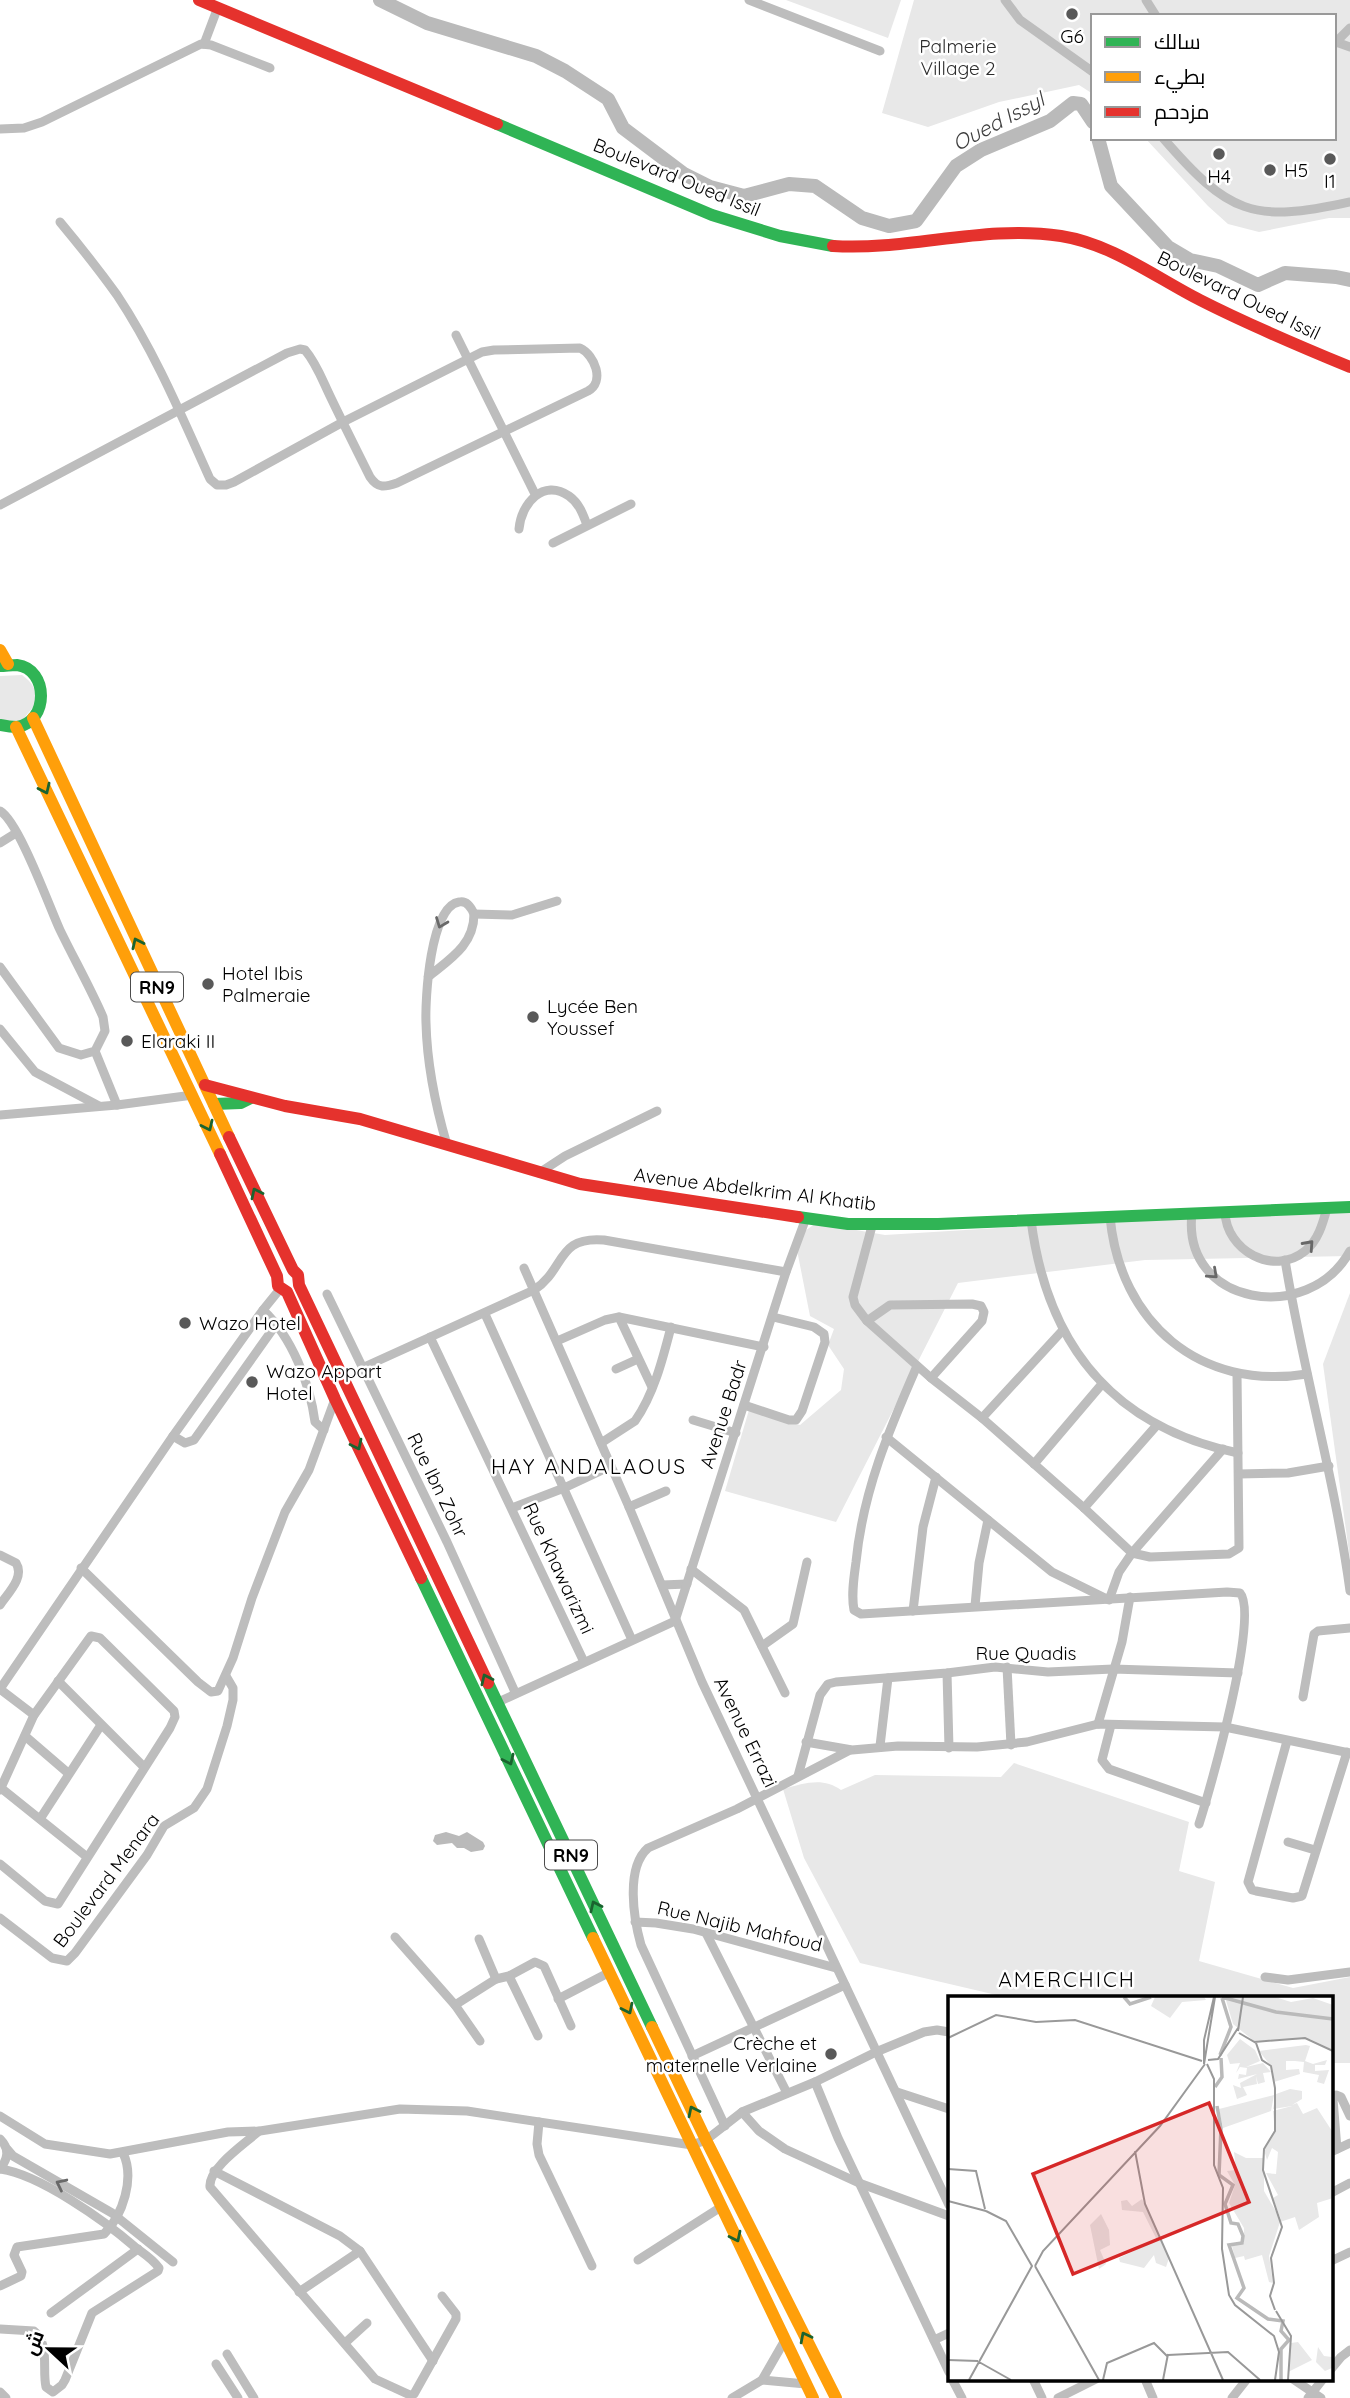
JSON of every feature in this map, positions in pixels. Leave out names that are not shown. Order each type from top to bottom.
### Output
[{"type":"main road","name":"Boulevard Oued Issil","points":[[199,0],[712,215],[754,230],[816,244],[852,247],[1012,233],[1063,236],[1109,252],[1261,330],[1350,367]]},
{"type":"main road","points":[[0,650],[4,665],[17,664],[32,672],[41,686],[42,703],[33,718],[16,727],[0,725]]},
{"type":"main road","name":"RN9","points":[[33,718],[73,809],[293,1270],[300,1278],[299,1285],[496,1703],[706,2140],[835,2398]]},
{"type":"main road","name":"RN9","points":[[16,727],[193,1095],[277,1276],[276,1283],[284,1291],[813,2398]]},
{"type":"main road","name":"Avenue Abdelkrim Al Khatib","points":[[205,1085],[251,1098],[360,1119],[539,1173],[616,1191],[872,1226],[1350,1207]]},
{"type":"main road","name":"Avenue Abdelkrim Al Khatib","points":[[214,1104],[241,1102],[251,1098]]},
{"type":"main road","points":[[277,1276],[286,1269],[293,1270]]},
{"type":"main road","points":[[284,1291],[294,1291],[299,1285]]},
{"type":"street","points":[[749,0],[880,51]]},
{"type":"street","points":[[1005,0],[1020,20],[1091,70]]},
{"type":"street","points":[[204,44],[218,7]]},
{"type":"street","points":[[1336,42],[1350,28]]},
{"type":"street","points":[[0,129],[15,130],[33,126],[204,44],[270,68]]},
{"type":"street","points":[[1165,140],[1204,183],[1223,198],[1244,208],[1287,213],[1350,202]]},
{"type":"street","points":[[0,505],[179,410],[288,353],[300,349],[305,350],[313,362],[343,422],[370,477],[374,484],[383,487],[593,388],[598,379],[593,362],[584,350],[572,347],[494,350],[467,360],[343,422],[234,482],[220,486],[210,479],[179,410],[118,297],[60,222]]},
{"type":"street","points":[[456,335],[535,495]]},
{"type":"street","points":[[519,529],[522,512],[535,495],[554,491],[568,496],[579,507],[587,524]]},
{"type":"street","points":[[553,543],[631,504]]},
{"type":"street","points":[[0,811],[16,833],[103,1017],[105,1031],[95,1051],[81,1055],[59,1048],[0,967]]},
{"type":"street","points":[[0,843],[16,833]]},
{"type":"street","points":[[428,977],[459,952],[471,931],[474,914],[463,901],[449,907],[440,925],[428,977],[428,1058],[436,1106],[447,1145]]},
{"type":"street","points":[[474,914],[512,915],[557,901]]},
{"type":"street","points":[[0,1029],[35,1072],[99,1107]]},
{"type":"street","points":[[95,1051],[117,1105]]},
{"type":"street","points":[[0,1115],[99,1107],[193,1095]]},
{"type":"street","points":[[539,1173],[565,1156],[657,1111]]},
{"type":"street","points":[[1225,1212],[1231,1236],[1245,1251],[1264,1259],[1285,1260],[1303,1253],[1313,1243],[1327,1208]]},
{"type":"street","points":[[1192,1213],[1191,1230],[1196,1252],[1205,1266],[1235,1290],[1253,1296],[1291,1296],[1311,1289],[1328,1278],[1343,1263],[1350,1251]]},
{"type":"street","name":"Avenue Badr","points":[[675,1621],[806,1217]]},
{"type":"street","points":[[1110,1217],[1113,1244],[1124,1280],[1150,1319],[1170,1339],[1214,1367],[1237,1374],[1274,1378],[1307,1374]]},
{"type":"street","points":[[1031,1220],[1039,1270],[1049,1298],[1063,1329],[1084,1363],[1102,1384],[1157,1425],[1185,1438],[1238,1453]]},
{"type":"street","points":[[872,1226],[853,1297],[855,1306],[867,1321],[917,1366],[982,1418],[1132,1553],[1150,1557],[1235,1553],[1240,1542],[1237,1374]]},
{"type":"street","points":[[362,1368],[534,1290],[552,1274],[569,1247],[576,1242],[593,1239],[786,1272]]},
{"type":"street","points":[[1285,1260],[1307,1374],[1329,1466],[1350,1591]]},
{"type":"street","name":"Avenue Errazi","points":[[524,1268],[629,1507],[675,1621],[948,2203]]},
{"type":"street","points":[[34,1715],[0,1689],[81,1568],[262,1310],[284,1291]]},
{"type":"street","name":"Rue Ibn Zohr","points":[[327,1294],[447,1542],[515,1692]]},
{"type":"street","points":[[867,1321],[890,1305],[981,1306],[984,1312],[982,1321],[931,1378]]},
{"type":"street","points":[[262,1310],[275,1326],[303,1374],[313,1404],[315,1422],[318,1428],[324,1430]]},
{"type":"street","points":[[485,1314],[632,1640]]},
{"type":"street","points":[[619,1317],[652,1387]]},
{"type":"street","points":[[557,1341],[605,1320],[619,1317],[764,1347]]},
{"type":"street","points":[[744,1405],[796,1420],[802,1411],[825,1342],[824,1334],[814,1327],[772,1317]]},
{"type":"street","points":[[173,1436],[185,1443],[194,1440],[275,1326]]},
{"type":"street","points":[[601,1443],[635,1421],[652,1387],[671,1327]]},
{"type":"street","points":[[982,1418],[1063,1329]]},
{"type":"street","name":"Rue Khawarizmi","points":[[430,1337],[584,1661]]},
{"type":"street","points":[[615,1369],[638,1359]]},
{"type":"street","points":[[917,1366],[886,1437],[864,1509],[854,1610],[861,1614],[1240,1593],[1245,1599],[1245,1625],[1238,1673],[1199,1824]]},
{"type":"street","points":[[1034,1464],[1102,1384]]},
{"type":"street","points":[[81,1568],[206,1690],[218,1691],[226,1676],[285,1512],[309,1470],[335,1399]]},
{"type":"street","points":[[693,1420],[736,1433]]},
{"type":"street","points":[[1084,1508],[1157,1425]]},
{"type":"street","points":[[886,1437],[1052,1572],[1109,1600]]},
{"type":"street","points":[[1109,1600],[1119,1572],[1132,1553],[1223,1449]]},
{"type":"street","points":[[512,1508],[611,1466]]},
{"type":"street","points":[[1239,1474],[1288,1474],[1329,1466]]},
{"type":"street","points":[[913,1611],[923,1527],[936,1478]]},
{"type":"street","points":[[629,1507],[666,1490]]},
{"type":"street","points":[[975,1606],[979,1563],[988,1520]]},
{"type":"street","points":[[0,1555],[16,1563],[19,1572],[17,1581],[0,1605]]},
{"type":"street","points":[[762,1646],[793,1624],[807,1562]]},
{"type":"street","points":[[691,1569],[739,1604],[752,1622],[785,1693]]},
{"type":"street","points":[[662,1585],[687,1584]]},
{"type":"street","points":[[1098,1724],[1122,1642],[1130,1597]]},
{"type":"street","points":[[496,1703],[675,1621]]},
{"type":"street","points":[[1303,1697],[1314,1634],[1318,1631],[1350,1628]]},
{"type":"street","points":[[0,1864],[45,1901],[54,1904],[62,1899],[170,1728],[175,1714],[171,1707],[100,1638],[93,1635],[84,1643],[34,1715],[1,1789],[87,1857]]},
{"type":"street","points":[[1007,1667],[1011,1745]]},
{"type":"street","name":"Rue Quadis","points":[[798,1776],[820,1695],[828,1684],[836,1682],[1007,1667],[1048,1672],[1113,1669],[1238,1673]]},
{"type":"street","points":[[947,1673],[949,1748]]},
{"type":"street","name":"Boulevard Menara","points":[[0,1918],[52,1958],[66,1961],[75,1953],[147,1855],[164,1826],[194,1808],[207,1789],[233,1700],[233,1688],[226,1676]]},
{"type":"street","points":[[880,1746],[888,1678]]},
{"type":"street","points":[[58,1681],[144,1767]]},
{"type":"street","points":[[724,2126],[649,1964],[635,1922],[634,1888],[638,1865],[646,1850],[758,1798],[852,1750],[880,1746],[949,1748],[1011,1745],[1098,1724],[1225,1727],[1348,1753],[1302,1896],[1293,1898],[1256,1891],[1249,1886],[1248,1881],[1287,1741]]},
{"type":"street","points":[[40,1819],[101,1725]]},
{"type":"street","points":[[1111,1726],[1102,1760],[1109,1769],[1206,1803]]},
{"type":"street","points":[[24,1736],[68,1773]]},
{"type":"street","points":[[806,1742],[852,1750]]},
{"type":"street","points":[[1288,1842],[1315,1850]]},
{"type":"street","name":"Rue Najib Mahfoud","points":[[635,1922],[667,1924],[836,1968]]},
{"type":"street","points":[[706,1933],[787,2093]]},
{"type":"street","points":[[395,1937],[455,2005],[480,2041]]},
{"type":"street","points":[[479,1939],[496,1979]]},
{"type":"street","points":[[455,2005],[496,1979],[509,1976],[535,1962],[544,1966],[571,2026]]},
{"type":"street","points":[[558,1998],[610,1972]]},
{"type":"street","points":[[1265,1977],[1288,1980],[1350,1972]]},
{"type":"street","points":[[509,1976],[538,2036]]},
{"type":"street","points":[[692,2056],[845,1985]]},
{"type":"street","points":[[0,2129],[3,2118],[50,2145],[110,2154],[228,2132],[260,2130],[400,2109],[467,2111],[692,2145],[706,2140],[743,2112],[815,2082],[876,2052],[924,2032],[948,2032]]},
{"type":"street","points":[[815,2082],[859,2183],[948,2370]]},
{"type":"street","points":[[897,2092],[948,2109]]},
{"type":"street","points":[[1350,2116],[1341,2096],[1336,2095],[1333,2099],[1334,2150],[1350,2143]]},
{"type":"street","points":[[743,2112],[759,2131],[785,2150],[859,2183],[948,2216]]},
{"type":"street","points":[[539,2122],[539,2155],[592,2266]]},
{"type":"street","points":[[260,2130],[214,2171],[209,2182],[214,2193],[375,2379],[410,2395],[414,2394],[456,2319],[456,2314],[442,2296]]},
{"type":"street","points":[[0,2139],[13,2156],[117,2217],[173,2262]]},
{"type":"street","points":[[0,2329],[34,2331],[39,2334],[43,2347],[46,2387],[53,2392],[65,2380],[92,2314],[158,2271],[158,2265],[82,2206],[15,2172],[0,2169],[7,2158],[7,2149]]},
{"type":"street","points":[[0,2286],[21,2276],[22,2272],[14,2255],[17,2247],[104,2234],[112,2227],[127,2185],[129,2165],[123,2153]]},
{"type":"street","points":[[214,2171],[340,2236],[360,2251],[433,2361]]},
{"type":"street","points":[[1332,2192],[1350,2183]]},
{"type":"street","points":[[638,2260],[722,2207]]},
{"type":"street","points":[[51,2313],[138,2249]]},
{"type":"street","points":[[299,2292],[360,2251]]},
{"type":"street","points":[[1332,2261],[1350,2252]]},
{"type":"street","points":[[345,2343],[368,2323]]},
{"type":"street","points":[[934,2340],[948,2333]]},
{"type":"street","points":[[732,2398],[762,2380],[785,2340]]},
{"type":"street","points":[[1332,2368],[1350,2350]]},
{"type":"street","points":[[227,2354],[254,2398]]},
{"type":"street","points":[[216,2364],[238,2398]]},
{"type":"street","points":[[762,2380],[806,2384]]},
{"type":"street","points":[[953,2380],[962,2398]]},
{"type":"street","points":[[1033,2380],[1042,2398]]},
{"type":"street","points":[[1058,2398],[1094,2380]]},
{"type":"street","points":[[1145,2380],[1153,2398]]},
{"type":"street","points":[[1233,2398],[1246,2380]]},
{"type":"street","points":[[1294,2380],[1310,2395],[1321,2398]]},
{"type":"street","points":[[1310,2395],[1322,2380]]},
{"type":"street","points":[[0,2392],[6,2398]]},
{"type":"green space","points":[[786,0],[901,0],[888,38]]},
{"type":"green space","name":"Palmerie Village 2","points":[[914,0],[1350,0],[1350,218],[1329,218],[1259,232],[1228,224],[1147,140],[1336,140],[1336,14],[1091,14],[1091,93],[1079,85],[999,102],[928,127],[882,113]]},
{"type":"green space","points":[[22,675],[33,687],[37,702],[21,722],[0,720],[0,676]]},
{"type":"green space","points":[[1350,1206],[1350,1256],[1145,1260],[958,1283],[836,1522],[725,1491],[749,1410],[800,1425],[841,1390],[844,1369],[828,1345],[834,1329],[810,1316],[797,1250],[805,1231],[816,1223],[885,1235]]},
{"type":"green space","points":[[1350,1293],[1350,1559],[1323,1364]]},
{"type":"green space","points":[[1014,1763],[1189,1822],[1179,1871],[1215,1882],[1199,1961],[1293,1988],[1350,1977],[1350,2063],[1332,2063],[1332,1996],[1001,1996],[860,1963],[804,1858],[783,1789],[821,1782],[841,1790],[875,1775],[1001,1777]]},
{"type":"shaded area","points":[[446,1832],[459,1836],[467,1832],[485,1846],[483,1850],[471,1852],[457,1848],[452,1843],[437,1845],[433,1841],[435,1835]]},
{"type":"waterway","name":"Oued Issyl","points":[[380,0],[427,23],[536,56],[565,71],[608,99],[623,128],[684,174],[710,187],[744,196],[789,184],[815,186],[862,218],[889,226],[916,221],[956,166],[981,150],[1050,121],[1073,103],[1081,104],[1091,119]]},
{"type":"waterway","name":"Oued Issyl","points":[[1099,140],[1111,186],[1168,247],[1190,260],[1218,266],[1258,285],[1285,273],[1350,280]]},
{"type":"traffic: fast","points":[[497,124],[712,215],[780,236],[833,246]]},
{"type":"traffic: fast","points":[[0,666],[17,665],[28,669],[40,685],[41,696],[35,716],[27,723],[17,727],[0,725]]},
{"type":"traffic: fast","points":[[214,1104],[241,1103],[251,1098]]},
{"type":"traffic: fast","points":[[798,1217],[848,1224],[938,1224],[1350,1207]]},
{"type":"traffic: fast","points":[[421,1578],[593,1938]]},
{"type":"traffic: fast","points":[[488,1683],[652,2027]]},
{"type":"traffic: slow","points":[[0,650],[8,664]]},
{"type":"traffic: slow","points":[[33,718],[229,1137]]},
{"type":"traffic: slow","points":[[16,727],[220,1154]]},
{"type":"traffic: slow","points":[[593,1938],[813,2398]]},
{"type":"traffic: slow","points":[[652,2027],[836,2398]]},
{"type":"traffic: jam","points":[[199,0],[497,124]]},
{"type":"traffic: jam","points":[[833,246],[890,245],[1004,233],[1032,233],[1080,240],[1133,262],[1237,318],[1350,367]]},
{"type":"traffic: jam","points":[[205,1085],[285,1106],[360,1119],[580,1184],[798,1217]]},
{"type":"traffic: jam","points":[[229,1137],[293,1270],[298,1275],[299,1285],[488,1683]]},
{"type":"traffic: jam","points":[[220,1154],[277,1276],[278,1286],[287,1292],[421,1578]]},
{"type":"place","name":"G6","points":[[1072,14]]},
{"type":"place","name":"H4","points":[[1219,154]]},
{"type":"place","name":"I1","points":[[1330,159]]},
{"type":"place","name":"H5","points":[[1270,170]]},
{"type":"place","name":"Hotel Ibis Palmeraie","points":[[208,984]]},
{"type":"place","name":"Lycée Ben Youssef","points":[[533,1017]]},
{"type":"place","name":"Elaraki II","points":[[127,1041]]},
{"type":"place","name":"Wazo Hotel","points":[[185,1323]]},
{"type":"place","name":"Wazo Appart Hotel","points":[[252,1382]]},
{"type":"place","name":"Crèche et maternelle Verlaine","points":[[831,2054]]},
{"type":"district","name":"HAY ANDALAOUS","points":[[589,1466]]},
{"type":"district","name":"AMERCHICH","points":[[1067,1979]]}]
